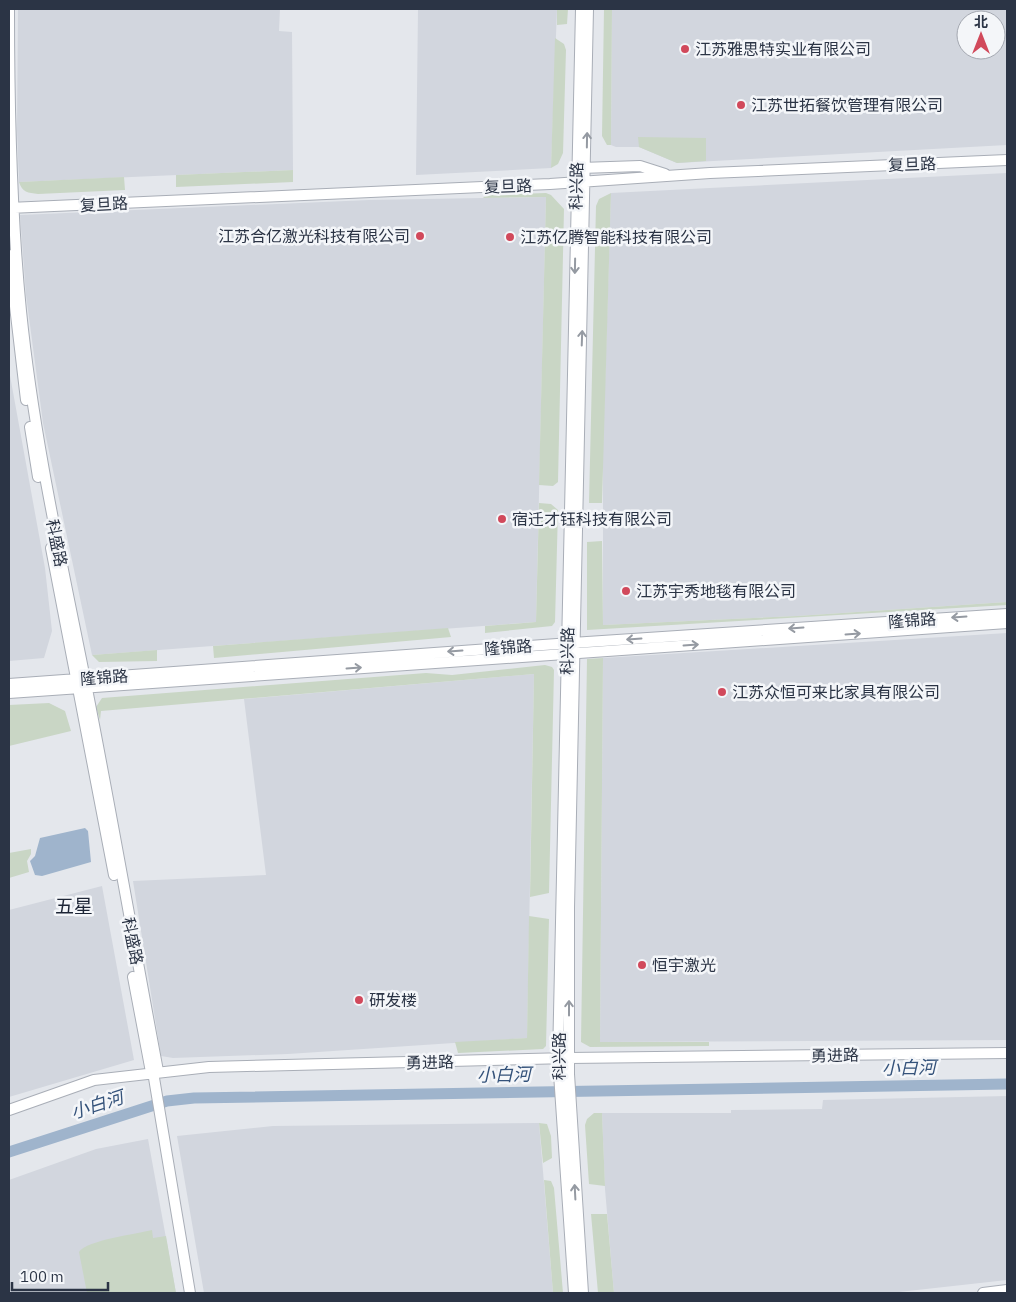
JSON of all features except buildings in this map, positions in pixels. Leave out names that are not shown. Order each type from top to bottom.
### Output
[{"type":"street","name":"科盛路","points":[[9,9],[11,208],[21,309],[38,431],[52,519],[154,1072],[190,1293]]},
{"type":"street","name":"科兴路","points":[[581,9],[582,168]]},
{"type":"street","name":"科兴路","points":[[574,1293],[564,1058],[569,899],[571,648],[581,182],[588,9]]},
{"type":"street","name":"复旦路","points":[[11,208],[1007,160]]},
{"type":"street","points":[[582,168],[640,166],[670,176]]},
{"type":"street","name":"科盛路","points":[[9,255],[15,322],[33,448],[82,683]]},
{"type":"street","name":"隆锦路","points":[[9,684],[82,683],[1007,614]]},
{"type":"street","name":"隆锦路","points":[[571,648],[1007,623]]},
{"type":"street","name":"隆锦路","points":[[9,693],[82,683]]},
{"type":"street","name":"勇进路","points":[[9,1110],[94,1080],[209,1067],[564,1058],[1007,1052]]},
{"type":"street","name":"科兴路","points":[[566,1108],[583,1293]]},
{"type":"street","points":[[983,1293],[1007,1290]]},
{"type":"shaded area","points":[[18,9],[280,9],[279,31],[292,32],[293,170],[19,182],[17,130]]},
{"type":"shaded area","points":[[418,9],[557,9],[551,168],[416,175]]},
{"type":"shaded area","points":[[612,9],[1007,9],[1007,145],[677,163],[639,147],[616,147],[611,145]]},
{"type":"shaded area","points":[[1007,173],[1007,602],[797,616],[603,625],[603,445],[611,193]]},
{"type":"shaded area","points":[[546,197],[536,622],[92,655],[43,423],[26,295],[20,215],[369,200]]},
{"type":"shaded area","points":[[9,370],[45,568],[52,631],[44,658],[9,661]]},
{"type":"shaded area","points":[[1007,633],[1007,1040],[600,1042],[603,658]]},
{"type":"shaded area","points":[[534,674],[527,1038],[288,1054],[173,1058],[161,1056],[133,881],[266,875],[244,699]]},
{"type":"shaded area","points":[[102,886],[134,1060],[9,1097],[9,910]]},
{"type":"shaded area","points":[[1007,1096],[1007,1280],[890,1293],[614,1293],[605,1189],[602,1113],[731,1113],[731,1110],[822,1109],[823,1100]]},
{"type":"shaded area","points":[[539,1123],[553,1293],[204,1293],[177,1136],[273,1126]]},
{"type":"shaded area","points":[[148,1139],[176,1293],[9,1293],[9,1180],[96,1149]]},
{"type":"green space","points":[[557,9],[568,9],[567,24],[557,25]]},
{"type":"green space","points":[[604,9],[612,9],[611,145],[607,145],[602,136]]},
{"type":"green space","points":[[555,38],[564,44],[566,50],[563,153],[558,164],[551,168]]},
{"type":"green space","points":[[638,137],[706,138],[706,161],[677,163],[639,147]]},
{"type":"green space","points":[[293,170],[293,182],[176,187],[176,175]]},
{"type":"green space","points":[[124,177],[125,190],[38,194],[26,191],[19,182]]},
{"type":"green space","points":[[546,193],[551,195],[564,209],[558,482],[553,486],[539,485],[546,197],[483,198],[486,195]]},
{"type":"green space","points":[[611,193],[602,503],[589,503],[596,206],[599,199]]},
{"type":"green space","points":[[539,503],[551,504],[558,510],[555,622],[552,626],[485,633],[485,626],[536,622]]},
{"type":"green space","points":[[602,541],[603,625],[797,616],[1007,602],[1007,605],[587,630],[587,542]]},
{"type":"green space","points":[[448,628],[451,637],[214,658],[213,646]]},
{"type":"green space","points":[[157,650],[157,661],[99,662],[92,655]]},
{"type":"green space","points":[[603,658],[600,1042],[709,1042],[709,1046],[590,1047],[581,1042],[587,659]]},
{"type":"green space","points":[[545,665],[552,667],[554,670],[549,893],[530,897],[534,674],[101,711],[100,720],[96,707],[102,698],[426,673],[452,675]]},
{"type":"green space","points":[[49,703],[65,711],[71,731],[9,746],[9,705]]},
{"type":"green space","points":[[31,849],[31,854],[27,861],[29,872],[9,878],[9,853]]},
{"type":"green space","points":[[529,916],[549,919],[546,1046],[543,1049],[458,1053],[455,1042],[527,1038]]},
{"type":"green space","points":[[594,1113],[602,1113],[605,1186],[589,1184],[585,1125],[587,1119]]},
{"type":"green space","points":[[539,1123],[547,1124],[551,1136],[552,1158],[543,1163]]},
{"type":"green space","points":[[544,1180],[551,1181],[554,1188],[563,1293],[553,1293]]},
{"type":"green space","points":[[591,1214],[607,1214],[614,1293],[598,1293]]},
{"type":"green space","points":[[152,1230],[153,1238],[166,1236],[176,1293],[87,1293],[79,1252],[92,1244]]},
{"type":"water","points":[[85,828],[88,831],[91,862],[42,876],[35,875],[30,861],[35,856],[40,838]]},
{"type":"waterway","name":"小白河","points":[[9,1152],[167,1101],[194,1098],[1007,1084]]},
{"type":"place","name":"江苏雅思特实业有限公司","points":[[685,49]]},
{"type":"place","name":"江苏世拓餐饮管理有限公司","points":[[741,105]]},
{"type":"place","name":"江苏合亿激光科技有限公司","points":[[420,236]]},
{"type":"place","name":"江苏亿腾智能科技有限公司","points":[[510,237]]},
{"type":"place","name":"宿迁才钰科技有限公司","points":[[502,519]]},
{"type":"place","name":"江苏宇秀地毯有限公司","points":[[626,591]]},
{"type":"place","name":"江苏众恒可来比家具有限公司","points":[[722,692]]},
{"type":"place","name":"恒宇激光","points":[[642,965]]},
{"type":"place","name":"研发楼","points":[[359,1000]]},
{"type":"district","name":"五星","points":[[74,906]]}]
